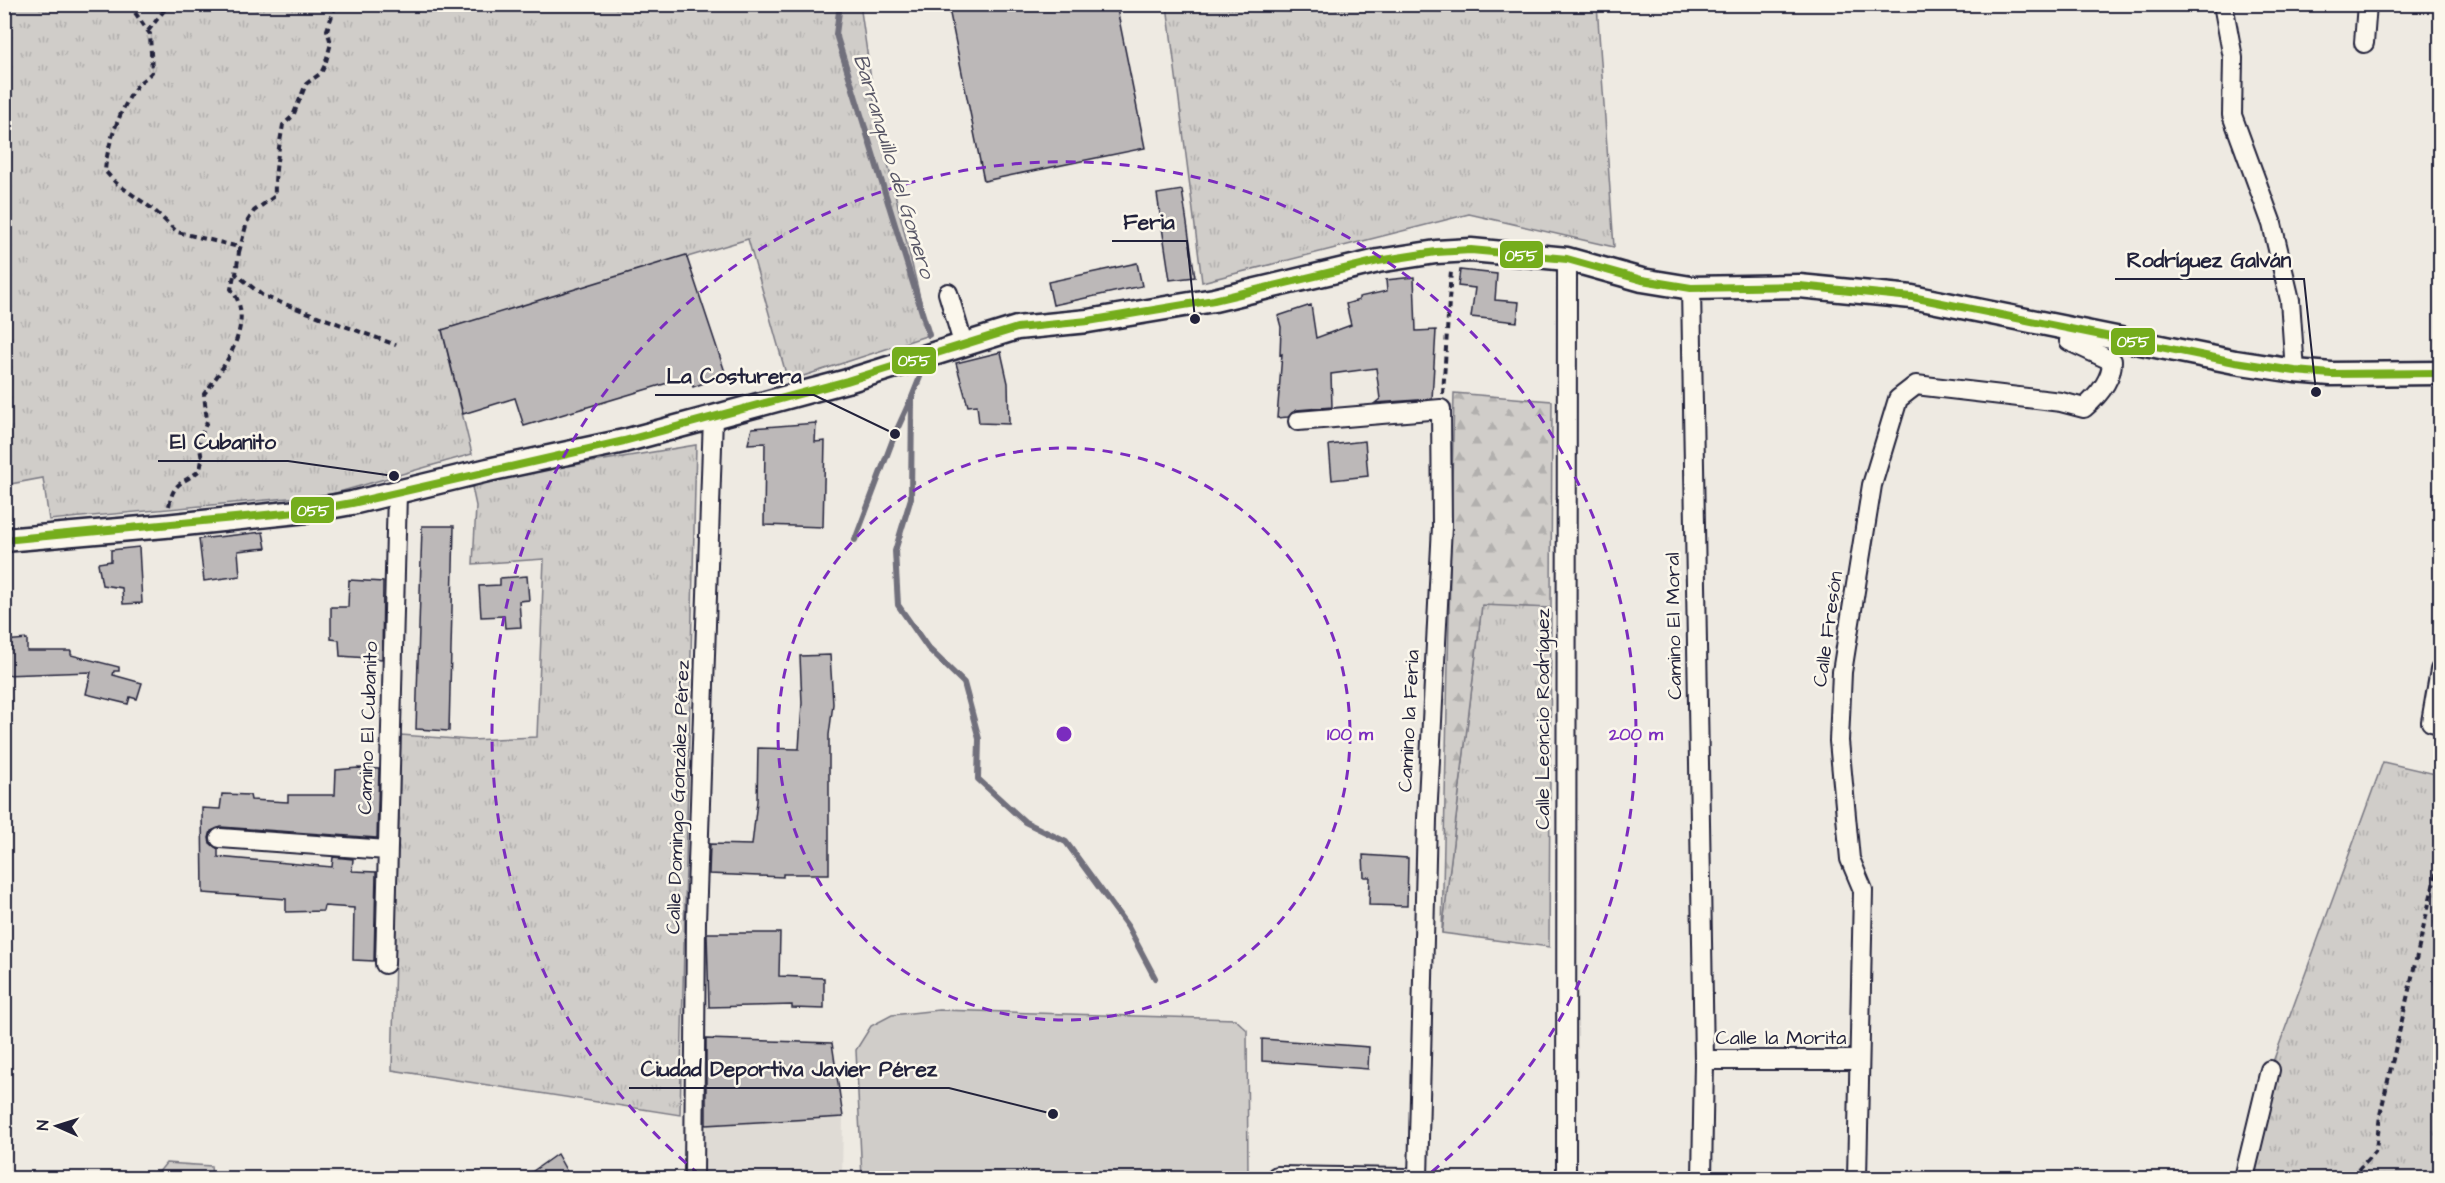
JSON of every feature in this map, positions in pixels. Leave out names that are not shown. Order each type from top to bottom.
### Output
[{"type":"main road","points":[[4,540],[307,511],[397,493],[624,441],[847,381],[1017,328],[1097,320],[1214,300],[1378,261],[1452,251],[1471,250],[1568,260],[1642,280],[1691,288],[1798,286],[1851,289],[1912,297],[2235,362],[2295,370],[2331,374],[2440,374]]},
{"type":"street","points":[[2223,4],[2234,58],[2232,115],[2272,224],[2290,300],[2295,370]]},
{"type":"street","points":[[2364,43],[2367,4]]},
{"type":"street","name":"Calle Leoncio Rodríguez","points":[[1566,1179],[1565,660],[1568,260]]},
{"type":"street","name":"Camino El Moral","points":[[1691,288],[1704,1060],[1702,1179]]},
{"type":"street","points":[[948,293],[963,343]]},
{"type":"street","name":"Calle Fresón","points":[[1857,1179],[1863,890],[1850,859],[1839,741],[1842,672],[1872,485],[1898,399],[1916,386],[2061,402],[2084,408],[2099,396],[2112,369],[2112,361],[2069,341],[2072,328]]},
{"type":"street","points":[[1298,421],[1441,409]]},
{"type":"street","name":"Camino la Feria","points":[[1418,1179],[1427,819],[1442,526],[1441,409]]},
{"type":"street","name":"Calle Domingo González Pérez","points":[[694,1179],[696,922],[713,417]]},
{"type":"street","name":"Camino El Cubanito","points":[[386,964],[397,493]]},
{"type":"street","points":[[2440,670],[2432,722],[2440,724]]},
{"type":"street","points":[[220,838],[387,850]]},
{"type":"street","name":"Calle la Morita","points":[[1704,1060],[1859,1060]]},
{"type":"street","points":[[2244,1179],[2270,1070]]},
{"type":"street","points":[[1277,1176],[1407,1179]]},
{"type":"path","points":[[129,4],[148,31],[153,50],[152,72],[136,87],[124,107],[109,150],[105,171],[116,183],[154,210],[177,232],[235,246],[239,252]]},
{"type":"path","points":[[148,31],[169,4]]},
{"type":"path","points":[[165,526],[171,492],[179,482],[200,470],[202,460],[199,442],[207,420],[204,394],[220,373],[240,330],[242,316],[239,299],[231,289],[247,222],[254,211],[275,196],[278,174],[276,158],[282,144],[283,125],[293,116],[306,84],[321,74],[325,65],[331,43],[327,30],[336,4]]},
{"type":"path","points":[[1441,409],[1447,356],[1452,251]]},
{"type":"path","points":[[236,270],[236,274],[243,282],[263,296],[396,345]]},
{"type":"path","points":[[2351,1179],[2376,1150],[2380,1115],[2440,856]]},
{"type":"shaded area","points":[[843,1117],[842,1178],[703,1175],[707,1125]]},
{"type":"green space","points":[[5,5],[865,5],[861,11],[876,114],[929,335],[788,381],[748,239],[442,330],[472,454],[332,494],[49,520],[43,478],[5,485]]},
{"type":"green space","points":[[1167,5],[1597,5],[1614,247],[1469,214],[1202,282]]},
{"type":"green space","points":[[1454,393],[1552,401],[1551,608],[1482,605],[1442,933]]},
{"type":"green space","points":[[696,445],[680,1115],[392,1070],[401,735],[470,740],[537,737],[544,559],[473,564],[476,506],[471,482]]},
{"type":"green space","points":[[1482,604],[1551,608],[1549,947],[1442,933]]},
{"type":"green space","points":[[2383,762],[2440,775],[2440,1178],[2244,1178],[2270,1070]]},
{"type":"green space","points":[[939,1010],[1235,1019],[1247,1030],[1248,1178],[862,1178],[856,1050],[871,1026],[892,1015]]},
{"type":"green space","points":[[166,1163],[211,1166],[212,1178],[154,1178]]},
{"type":"building","points":[[948,4],[1116,4],[1145,148],[984,181]]},
{"type":"building","points":[[1182,190],[1195,277],[1170,280],[1157,194]]},
{"type":"building","points":[[686,255],[726,375],[693,387],[691,376],[524,426],[515,398],[463,414],[442,330]]},
{"type":"building","points":[[1137,263],[1142,286],[1053,305],[1048,282]]},
{"type":"building","points":[[1460,270],[1497,274],[1495,300],[1519,302],[1517,322],[1471,317],[1475,288],[1458,286]]},
{"type":"building","points":[[1414,277],[1416,331],[1436,330],[1432,399],[1375,403],[1380,399],[1376,368],[1331,374],[1332,407],[1297,410],[1288,417],[1277,418],[1282,354],[1280,355],[1281,327],[1278,316],[1311,305],[1316,338],[1351,325],[1346,304],[1359,300],[1359,297],[1387,291],[1386,280]]},
{"type":"building","points":[[1001,352],[1008,383],[1009,424],[979,423],[977,405],[968,406],[956,363]]},
{"type":"building","points":[[816,423],[815,442],[825,441],[823,527],[764,525],[765,443],[748,444],[752,428]]},
{"type":"building","points":[[1365,441],[1368,476],[1332,480],[1329,445]]},
{"type":"building","points":[[422,526],[454,526],[449,731],[416,729]]},
{"type":"building","points":[[263,532],[266,548],[238,551],[240,576],[204,581],[199,539]]},
{"type":"building","points":[[139,547],[142,603],[123,604],[122,588],[102,585],[98,563],[111,561],[111,550]]},
{"type":"building","points":[[527,576],[529,600],[519,601],[521,627],[505,628],[504,616],[481,617],[479,586],[500,585],[500,578]]},
{"type":"building","points":[[349,580],[383,582],[382,659],[340,656],[339,640],[331,639],[331,607],[348,607]]},
{"type":"building","points":[[27,639],[27,651],[71,651],[71,655],[119,667],[119,671],[114,671],[113,675],[142,683],[137,699],[130,697],[128,704],[86,694],[91,672],[4,675],[4,641]]},
{"type":"building","points":[[830,655],[833,704],[829,735],[829,874],[783,874],[783,877],[709,874],[710,844],[752,845],[757,801],[758,748],[799,749],[802,703],[800,656]]},
{"type":"building","points":[[379,769],[377,838],[221,827],[211,831],[209,838],[210,843],[218,849],[218,857],[332,867],[333,857],[353,859],[352,871],[376,872],[374,961],[353,960],[354,908],[324,906],[323,911],[286,912],[286,899],[203,893],[202,808],[220,809],[222,794],[250,795],[251,800],[288,802],[288,795],[335,795],[336,770]]},
{"type":"building","points":[[1363,855],[1408,858],[1407,906],[1369,905],[1370,877],[1364,877]]},
{"type":"building","points":[[707,933],[780,933],[779,976],[824,978],[824,1009],[792,1008],[792,1005],[709,1007]]},
{"type":"building","points":[[706,1039],[832,1043],[843,1117],[706,1125]]},
{"type":"building","points":[[1262,1039],[1369,1047],[1368,1069],[1262,1061]]},
{"type":"building","points":[[557,1154],[571,1179],[522,1179]]},
{"type":"waterway","name":"Barranquillo del Gomero","points":[[840,4],[836,34],[929,335]]},
{"type":"waterway","name":"Barranquillo del Gomero","points":[[920,377],[912,397],[911,498],[895,551],[898,605],[928,648],[964,683],[979,739],[978,779],[1025,822],[1066,842],[1128,927],[1155,978]]},
{"type":"waterway","points":[[855,540],[895,434],[910,401]]},
{"type":"transit line","name":"055","points":[[4,540],[307,511],[352,503],[624,441],[847,381],[1017,328],[1088,321],[1214,300],[1378,261],[1436,252],[1471,250],[1567,259],[1642,280],[1691,288],[1799,286],[1912,297],[2235,362],[2295,371],[2331,374],[2440,373]]},
{"type":"place","name":"Feria","points":[[1195,319]]},
{"type":"place","name":"Rodríguez Galván","points":[[2316,392]]},
{"type":"place","name":"La Costurera","points":[[895,434]]},
{"type":"place","name":"El Cubanito","points":[[394,476]]},
{"type":"place","name":"Ciudad Deportiva Javier Pérez","points":[[1053,1114]]}]
